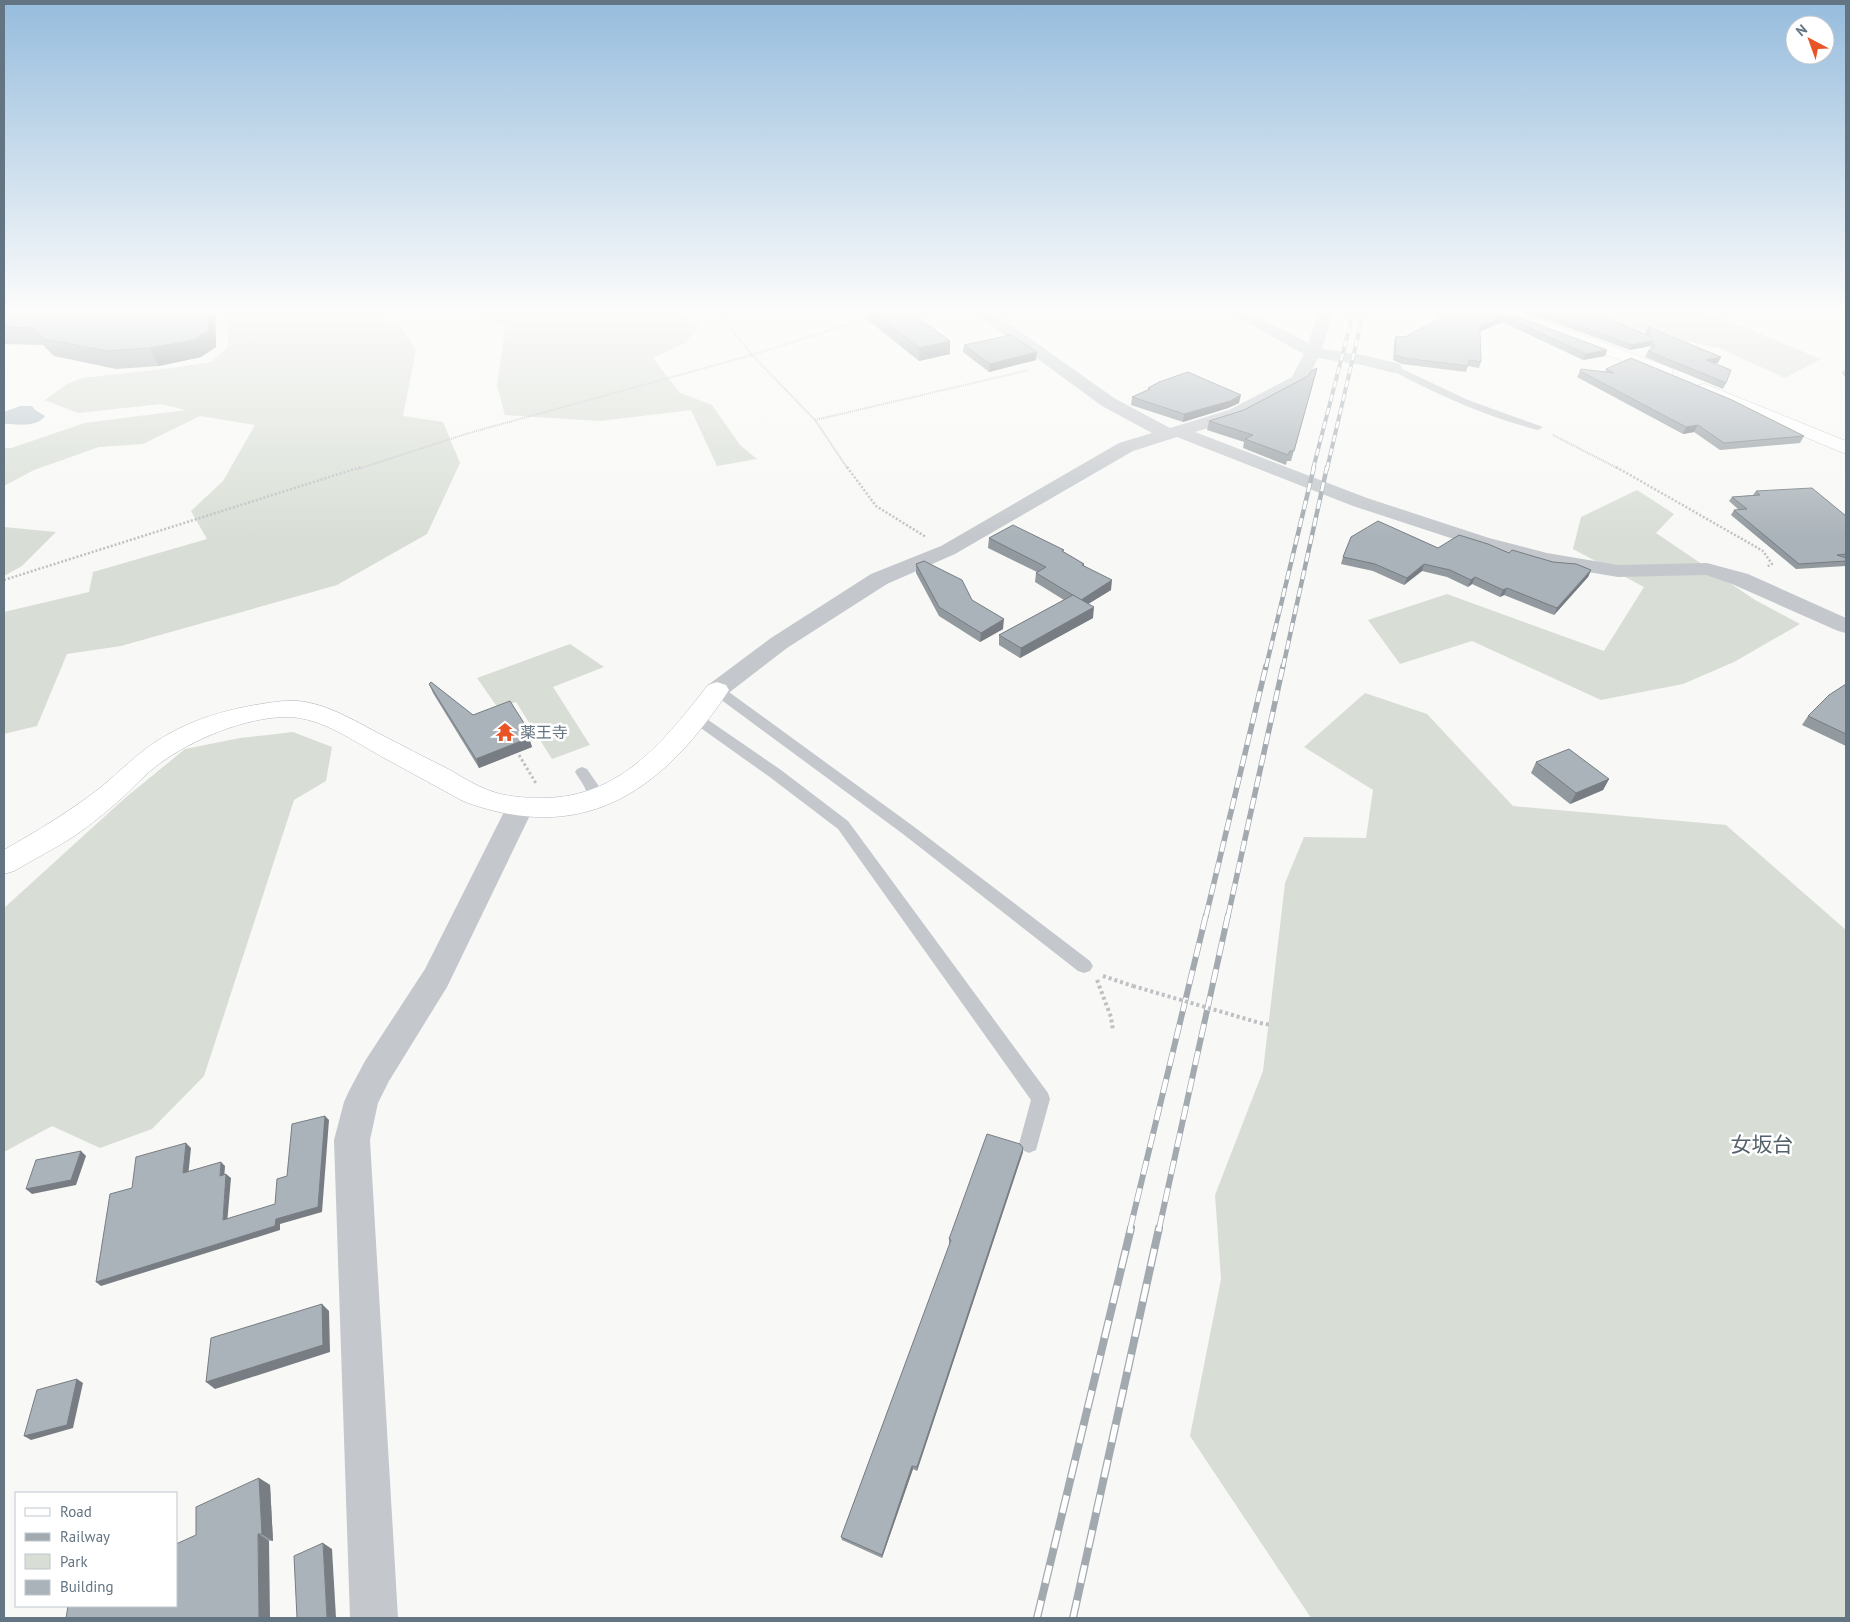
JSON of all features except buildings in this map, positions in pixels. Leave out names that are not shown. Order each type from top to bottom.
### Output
[{"type":"street","points":[[1085,386],[1108,402],[1172,433],[1360,502],[1482,542],[1546,559],[1618,571],[1707,569],[1740,579],[1846,626]]},
{"type":"street","points":[[4,863],[65,828],[110,794],[148,758],[177,740],[223,722],[248,715],[286,709],[312,712],[336,722],[478,797],[497,804],[530,798],[557,808],[596,799],[628,784],[649,767],[696,718],[717,690],[779,643],[879,579],[948,550],[1126,447],[1235,414],[1288,386]]},
{"type":"street","points":[[1697,386],[1846,448]]},
{"type":"street","points":[[374,1618],[352,1140],[362,1102],[377,1070],[436,978],[530,798]]},
{"type":"lane","points":[[1427,386],[1501,418],[1538,427]]},
{"type":"lane","points":[[717,690],[908,830],[1090,969]]},
{"type":"lane","points":[[696,718],[844,825],[1041,1099],[1029,1144]]},
{"type":"lane","points":[[582,772],[591,785],[596,799]]},
{"type":"path","points":[[4,580],[469,432],[641,386]]},
{"type":"path","points":[[781,386],[815,420],[859,485],[876,506],[948,550]]},
{"type":"path","points":[[815,420],[962,386]]},
{"type":"path","points":[[1538,427],[1609,463],[1763,551],[1772,564],[1740,579]]},
{"type":"path","points":[[519,754],[530,798]]},
{"type":"path","points":[[1090,969],[1096,979],[1111,1018],[1113,1031]]},
{"type":"path","points":[[1103,976],[1271,1026]]},
{"type":"green space","points":[[65,386],[409,386],[403,416],[443,422],[460,463],[427,534],[337,585],[121,646],[67,654],[37,726],[4,734],[4,612],[89,592],[93,572],[207,539],[191,511],[223,481],[255,425],[200,416],[143,444],[99,447],[34,470],[4,486],[4,448],[11,448],[85,423],[186,410],[161,404],[78,413],[45,400]]},
{"type":"green space","points":[[497,386],[674,386],[680,393],[712,405],[740,445],[757,459],[717,466],[691,410],[600,421],[505,415]]},
{"type":"green space","points":[[1637,490],[1674,514],[1656,533],[1755,600],[1800,624],[1734,662],[1683,684],[1601,700],[1472,641],[1400,664],[1368,620],[1447,594],[1604,651],[1644,587],[1573,549],[1581,517]]},
{"type":"green space","points":[[4,527],[56,532],[22,566],[4,576]]},
{"type":"green space","points":[[570,644],[604,667],[553,687],[590,745],[552,759],[516,702],[498,708],[477,678]]},
{"type":"green space","points":[[1365,693],[1427,714],[1513,806],[1726,825],[1846,930],[1846,1618],[1311,1618],[1190,1436],[1221,1279],[1215,1195],[1263,1071],[1285,883],[1304,837],[1366,838],[1373,790],[1304,747]]},
{"type":"green space","points":[[293,732],[332,747],[326,781],[294,800],[204,1076],[152,1129],[100,1148],[52,1126],[4,1152],[4,908],[125,798],[185,749],[240,738]]},
{"type":"shaded area","points":[[20,406],[32,406],[45,416],[32,424],[4,424],[4,412]]},
{"type":"railway","points":[[1313,469],[1334,386]]},
{"type":"railway","points":[[1327,469],[1346,386]]},
{"type":"railway","points":[[1266,667],[1314,467]]},
{"type":"railway","points":[[1283,667],[1327,467]]},
{"type":"railway","points":[[1206,916],[1266,666]]},
{"type":"railway","points":[[1228,916],[1283,666]]},
{"type":"railway","points":[[1130,1229],[1206,915]]},
{"type":"railway","points":[[1159,1229],[1228,915]]},
{"type":"railway","points":[[1037,1618],[1131,1228]]},
{"type":"railway","points":[[1073,1618],[1159,1228]]},
{"type":"place","name":"薬王寺","points":[[505,732]]},
{"type":"district","name":"女坂台","points":[[1762,1144]]}]
